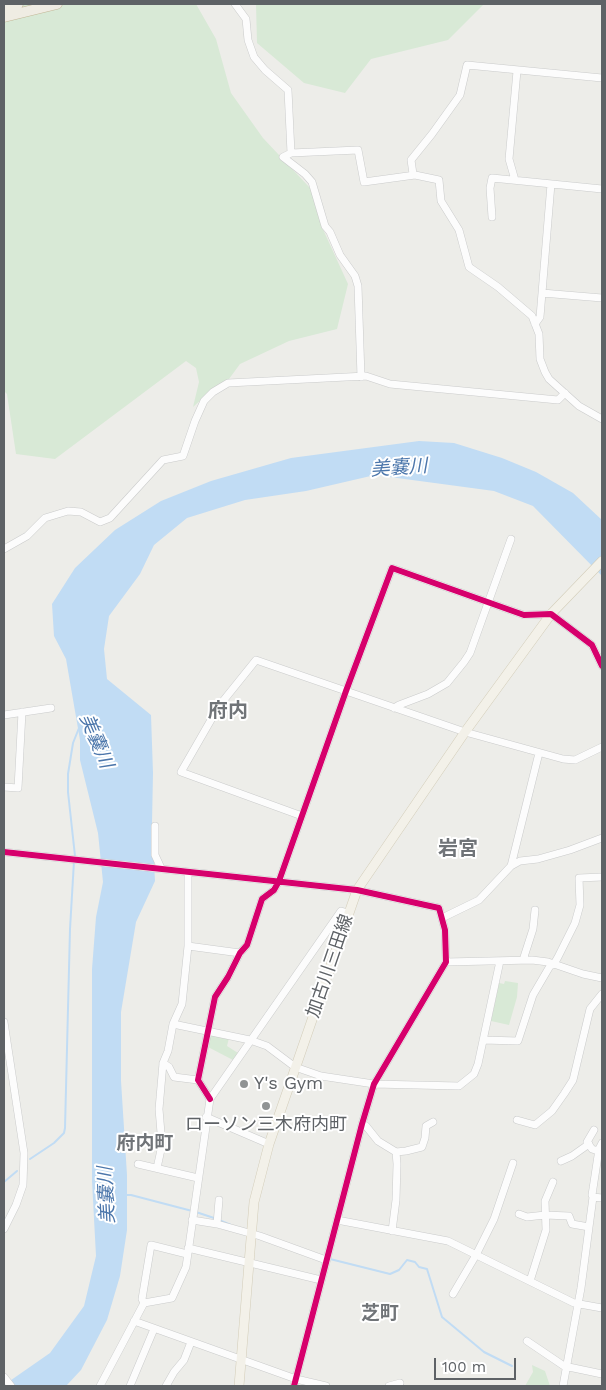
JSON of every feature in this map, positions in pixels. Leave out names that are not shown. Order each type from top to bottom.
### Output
[{"type":"highway","points":[[4,7],[18,4]]},
{"type":"highway","points":[[4,16],[57,4]]},
{"type":"main road","name":"加古川三田線","points":[[239,1386],[254,1202],[269,1144],[357,890],[465,732],[551,614],[602,561]]},
{"type":"street","points":[[236,4],[246,19],[248,40],[254,57],[265,70],[288,90],[291,153]]},
{"type":"street","points":[[415,175],[413,174],[411,160],[460,95],[467,66],[602,78]]},
{"type":"street","points":[[515,180],[509,159],[517,71]]},
{"type":"street","points":[[362,376],[358,286],[355,276],[340,255],[330,232],[325,226],[312,182],[283,157],[291,153],[358,150],[364,182],[415,175],[438,180],[441,201],[459,230],[469,267],[498,287],[532,316],[539,334],[540,359],[549,379],[579,406],[602,419]]},
{"type":"street","points":[[492,217],[490,188],[492,178],[602,189]]},
{"type":"street","points":[[535,324],[540,317],[551,184]]},
{"type":"street","points":[[542,294],[602,298]]},
{"type":"street","points":[[4,549],[27,536],[46,518],[68,511],[81,512],[100,522],[110,518],[163,460],[183,456],[195,421],[204,402],[222,385],[228,383],[362,376],[390,384],[558,400],[565,393]]},
{"type":"street","points":[[394,708],[399,704],[428,694],[447,683],[470,653],[511,539]]},
{"type":"street","points":[[210,1099],[198,1080],[215,997],[247,944],[262,899],[274,890],[279,881],[392,568],[524,615],[551,614],[592,645],[602,666]]},
{"type":"street","points":[[302,816],[181,772],[220,706],[256,660],[465,732],[539,753],[575,760],[602,747]]},
{"type":"street","points":[[4,715],[51,708]]},
{"type":"street","points":[[4,787],[18,788],[22,712]]},
{"type":"street","points":[[511,866],[539,753]]},
{"type":"street","points":[[155,826],[155,855],[161,868]]},
{"type":"street","points":[[442,918],[479,900],[511,866],[520,861],[538,859],[602,838]]},
{"type":"street","points":[[4,852],[357,890],[438,908],[442,918],[446,962],[374,1084],[295,1383]]},
{"type":"street","points":[[157,1168],[162,1145],[159,1109],[163,1063],[168,1051],[173,1024],[182,1004],[188,946],[188,872]]},
{"type":"street","points":[[483,1040],[518,1041],[533,995],[550,966],[554,964],[575,923],[580,905],[579,878],[602,877]]},
{"type":"street","points":[[523,960],[533,929],[535,910]]},
{"type":"street","points":[[144,1303],[172,1298],[186,1266],[210,1099],[341,911],[348,912]]},
{"type":"street","points":[[188,946],[240,953]]},
{"type":"street","points":[[446,962],[532,960],[554,964],[602,978]]},
{"type":"street","points":[[173,1024],[250,1040],[267,1046],[295,1067],[321,1076],[374,1084],[459,1086],[474,1074],[478,1064],[500,961]]},
{"type":"street","points":[[517,1120],[535,1125],[552,1111],[564,1094],[576,1072],[590,1010],[602,994]]},
{"type":"street","points":[[4,1022],[7,1071],[24,1153],[23,1185],[4,1226]]},
{"type":"street","points":[[163,1063],[169,1067],[174,1077],[198,1080]]},
{"type":"street","points":[[206,1117],[269,1144]]},
{"type":"street","points":[[362,1124],[366,1126],[378,1142],[396,1152],[422,1147],[426,1126],[433,1122]]},
{"type":"street","points":[[564,1386],[600,1148],[592,1149],[587,1142],[594,1130]]},
{"type":"street","points":[[561,1161],[589,1144]]},
{"type":"street","points":[[392,1231],[396,1200],[396,1152]]},
{"type":"street","points":[[453,1294],[494,1219],[513,1163]]},
{"type":"street","points":[[138,1164],[198,1178]]},
{"type":"street","points":[[530,1281],[546,1230],[545,1201],[553,1182]]},
{"type":"street","points":[[593,1197],[602,1198]]},
{"type":"street","points":[[217,1224],[219,1200]]},
{"type":"street","points":[[193,1213],[217,1224],[327,1258]]},
{"type":"street","points":[[518,1214],[527,1217],[545,1215],[569,1216],[572,1224],[589,1227]]},
{"type":"street","points":[[337,1220],[448,1241],[577,1304],[602,1308]]},
{"type":"street","points":[[100,1386],[144,1303],[142,1299],[151,1245],[249,1262],[321,1280]]},
{"type":"street","points":[[134,1322],[241,1360],[295,1383],[326,1386]]},
{"type":"street","points":[[130,1386],[154,1329]]},
{"type":"street","points":[[527,1341],[566,1367],[602,1374]]},
{"type":"street","points":[[166,1386],[184,1360],[191,1342]]},
{"type":"street","points":[[4,1377],[11,1386]]},
{"type":"green space","points":[[4,4],[196,4],[216,39],[231,93],[263,138],[311,189],[321,225],[348,284],[337,329],[289,341],[240,364],[229,379],[214,388],[193,407],[199,382],[196,368],[186,361],[55,459],[16,454],[7,394],[4,391]]},
{"type":"green space","points":[[256,4],[484,4],[448,40],[371,59],[345,93],[304,83],[257,43]]},
{"type":"green space","points":[[505,981],[518,983],[517,997],[509,1025],[491,1021],[499,983],[504,984]]},
{"type":"green space","points":[[211,1034],[229,1038],[227,1046],[238,1053],[233,1060],[208,1047]]},
{"type":"green space","points":[[532,1365],[545,1371],[550,1386],[525,1386],[533,1372]]},
{"type":"water","name":"美嚢川","points":[[419,441],[454,443],[502,458],[536,472],[573,493],[602,520],[602,576],[533,506],[494,491],[375,475],[306,491],[245,500],[187,518],[154,545],[140,574],[109,616],[104,649],[107,679],[151,715],[153,773],[152,823],[155,881],[136,922],[121,1012],[121,1081],[127,1175],[127,1230],[120,1276],[107,1320],[81,1370],[66,1386],[4,1386],[50,1353],[84,1306],[96,1256],[92,1181],[92,969],[96,917],[103,882],[98,833],[80,760],[80,740],[66,659],[54,636],[52,604],[75,568],[115,530],[161,501],[211,481],[291,458]]},
{"type":"waterway","name":"美嚢川","points":[[75,856],[68,792],[68,774],[73,743],[79,728]]},
{"type":"waterway","points":[[30,1159],[54,1143],[64,1133],[65,1128],[70,929],[74,861]]},
{"type":"waterway","points":[[4,1182],[17,1171]]},
{"type":"waterway","name":"美嚢川","points":[[125,1195],[131,1195],[214,1218]]},
{"type":"waterway","points":[[219,1220],[231,1225]]},
{"type":"waterway","points":[[330,1259],[390,1274],[399,1270],[407,1260],[427,1269],[442,1317],[484,1352],[512,1366]]},
{"type":"cycle path","points":[[210,1099],[198,1080],[215,997],[240,953],[247,945],[262,899],[274,890],[279,881],[392,568],[524,615],[551,614],[592,645],[602,666]]},
{"type":"cycle path","points":[[4,852],[357,890],[439,908],[445,930],[446,962],[374,1084],[294,1386]]},
{"type":"place","name":"Y's Gym","points":[[244,1084]]},
{"type":"place","name":"ローソン三木府内町","points":[[266,1106]]},
{"type":"district","name":"府内","points":[[228,711]]},
{"type":"district","name":"岩宮","points":[[458,849]]},
{"type":"district","name":"府内町","points":[[145,1143]]},
{"type":"district","name":"芝町","points":[[380,1313]]}]
